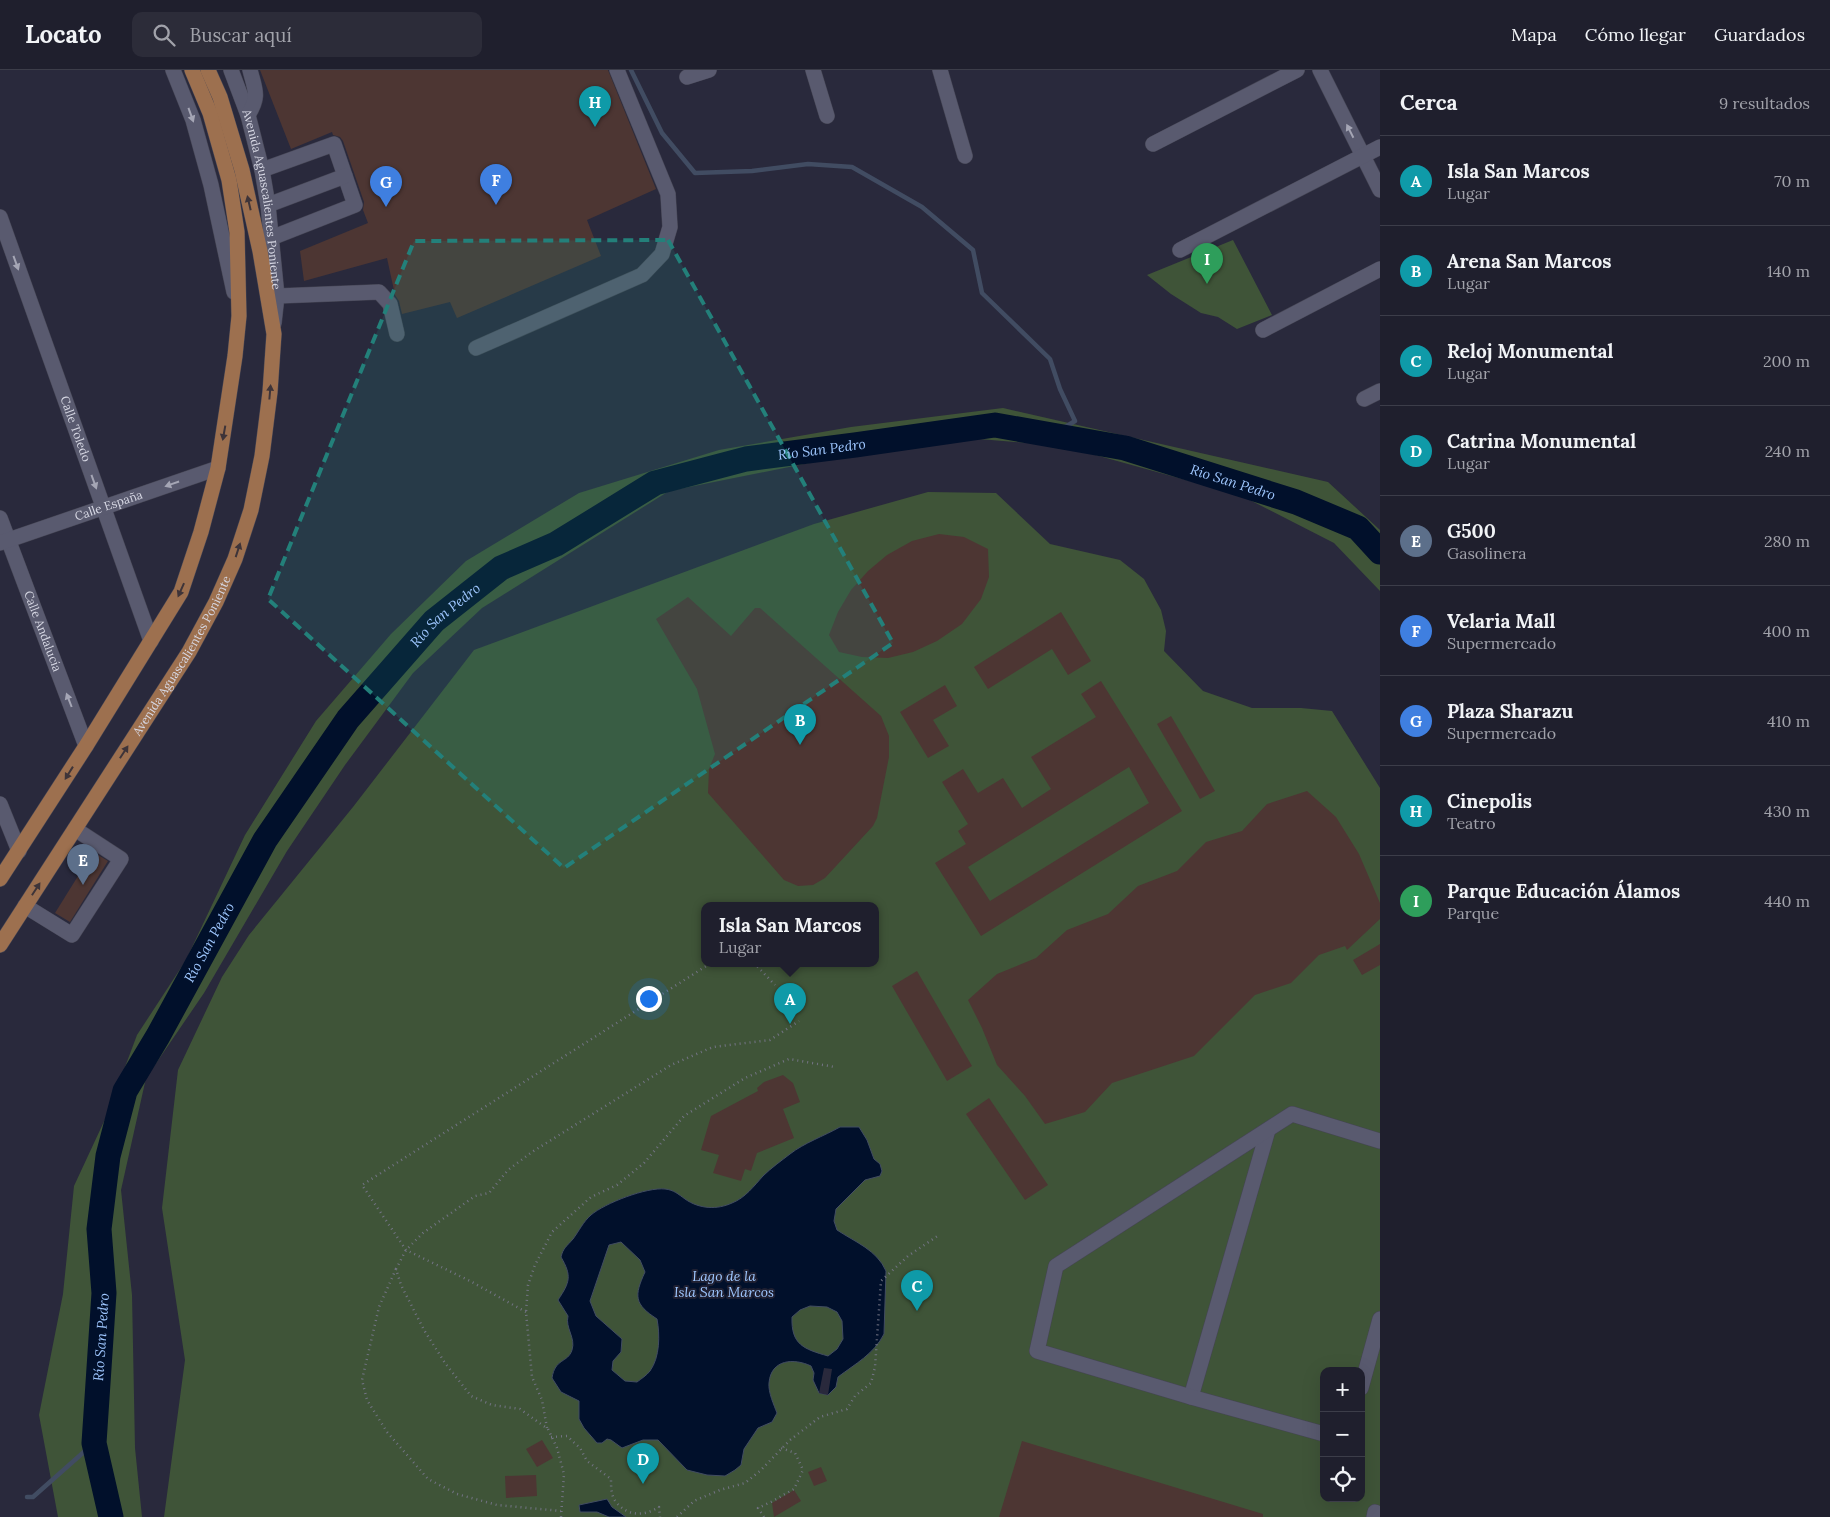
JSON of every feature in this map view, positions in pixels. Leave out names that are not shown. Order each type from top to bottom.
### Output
[{"type":"main road","points":[[0,879],[86,746],[181,592],[201,532],[218,468],[232,385],[239,316],[237,232],[228,180],[210,113],[192,70]]},
{"type":"main road","name":"Avenida Aguascalientes Poniente","points":[[0,945],[189,652],[216,602],[235,558],[251,510],[262,456],[270,392],[274,332],[260,251],[239,161],[220,97],[208,70]]},
{"type":"street","points":[[173,70],[193,120],[211,185],[239,316]]},
{"type":"street","name":"Avenida Aguascalientes Poniente","points":[[231,70],[248,114],[262,170],[268,204],[277,296],[274,332]]},
{"type":"street","points":[[248,114],[255,104],[256,94],[250,70]]},
{"type":"street","points":[[476,348],[642,275],[662,254],[670,228],[668,194],[617,70]]},
{"type":"street","points":[[687,77],[710,70]]},
{"type":"street","points":[[813,70],[827,116]]},
{"type":"street","points":[[940,70],[965,156]]},
{"type":"street","points":[[1153,144],[1297,70]]},
{"type":"street","points":[[1320,70],[1380,190]]},
{"type":"street","points":[[262,170],[334,144],[355,205],[271,238]]},
{"type":"street","points":[[1180,250],[1380,147]]},
{"type":"street","points":[[268,204],[345,176]]},
{"type":"street","name":"Calle Toledo","points":[[0,217],[151,641]]},
{"type":"street","points":[[1263,330],[1380,269]]},
{"type":"street","points":[[277,296],[379,292],[390,304],[397,334]]},
{"type":"street","points":[[1364,399],[1380,391]]},
{"type":"street","name":"Calle España","points":[[4,542],[218,468]]},
{"type":"street","name":"Calle Andalucía","points":[[0,518],[4,542],[86,746]]},
{"type":"street","points":[[0,804],[19,851]]},
{"type":"street","points":[[25,906],[72,935],[121,860],[75,829]]},
{"type":"street","points":[[1320,1433],[1037,1351],[1056,1266],[1292,1114],[1380,1141]]},
{"type":"street","points":[[1191,1397],[1268,1130]]},
{"type":"street","points":[[1365,1373],[1380,1319]]},
{"type":"street","points":[[1374,1517],[1375,1512],[1380,1514]]},
{"type":"path","points":[[526,1312],[406,1250],[362,1184],[705,967]]},
{"type":"path","points":[[758,967],[775,985]]},
{"type":"path","points":[[560,1511],[497,1505],[457,1494],[428,1479],[387,1432],[367,1400],[362,1380],[379,1307],[396,1269],[406,1250],[423,1233],[475,1196],[489,1193],[508,1170],[532,1152],[671,1065],[713,1047],[770,1040],[799,1021]]},
{"type":"path","points":[[561,1517],[564,1474],[557,1448],[548,1430],[542,1400],[532,1378],[526,1312],[528,1285],[535,1265],[552,1232],[591,1197],[617,1186],[644,1163],[684,1116],[745,1078],[789,1059],[836,1067]]},
{"type":"path","points":[[677,1517],[694,1501],[720,1490],[745,1483],[760,1471],[781,1448],[820,1417],[847,1409],[855,1396],[871,1383],[875,1367],[881,1281],[908,1256],[939,1235]]},
{"type":"path","points":[[396,1269],[401,1285],[424,1330],[445,1363],[471,1396],[492,1405],[520,1409],[548,1430]]},
{"type":"path","points":[[552,1437],[567,1436],[580,1448],[587,1461],[611,1479],[612,1494],[616,1503],[628,1511],[639,1514],[650,1513],[659,1507],[660,1517]]},
{"type":"path","points":[[764,1517],[758,1508],[794,1489],[803,1470],[795,1453],[781,1448]]},
{"type":"highlighted area","points":[[668,240],[893,643],[564,868],[268,599],[414,241]]},
{"type":"green space","points":[[1233,240],[1272,315],[1237,329],[1218,317],[1201,313],[1171,294],[1147,275]]},
{"type":"green space","points":[[1003,408],[1328,482],[1380,530],[1380,591],[1334,543],[1240,495],[1063,446],[955,437],[669,491],[482,608],[413,673],[345,765],[287,851],[204,993],[146,1078],[121,1190],[132,1295],[135,1448],[142,1517],[58,1517],[39,1415],[63,1294],[74,1186],[107,1115],[137,1035],[186,960],[245,835],[316,721],[391,634],[466,561],[579,493],[719,450],[851,427]]},
{"type":"green space","points":[[928,492],[996,493],[1050,544],[1120,560],[1144,579],[1161,610],[1166,631],[1164,651],[1203,691],[1252,708],[1301,708],[1332,711],[1380,788],[1380,1517],[164,1517],[185,1360],[162,1208],[178,1070],[222,977],[249,935],[353,807],[474,650],[814,524]]},
{"type":"water","name":"Lago de la Isla San Marcos","points":[[840,1127],[859,1127],[867,1140],[874,1159],[880,1164],[882,1171],[880,1176],[865,1180],[836,1209],[834,1221],[837,1230],[877,1257],[886,1271],[884,1334],[880,1341],[864,1358],[838,1377],[836,1387],[828,1395],[819,1393],[813,1380],[814,1373],[811,1366],[798,1362],[784,1362],[774,1369],[769,1387],[777,1413],[772,1422],[758,1428],[744,1449],[741,1465],[725,1476],[707,1475],[687,1470],[658,1440],[643,1440],[622,1448],[607,1439],[602,1443],[597,1443],[579,1419],[579,1401],[561,1392],[552,1378],[556,1367],[568,1357],[573,1346],[567,1320],[568,1316],[558,1300],[568,1279],[567,1269],[561,1257],[564,1249],[583,1224],[597,1210],[616,1201],[637,1193],[657,1189],[676,1192],[690,1202],[702,1207],[720,1207],[737,1201],[753,1188],[766,1173],[796,1150]],"holes":[[[621,1242],[640,1260],[645,1272],[639,1287],[638,1299],[644,1309],[657,1319],[658,1325],[659,1339],[656,1359],[650,1371],[637,1382],[625,1381],[612,1370],[613,1361],[621,1352],[622,1339],[596,1316],[590,1301],[609,1245]],[[810,1306],[827,1307],[837,1312],[842,1321],[843,1339],[837,1349],[828,1356],[806,1348],[797,1340],[794,1334],[792,1317],[800,1310]]]},
{"type":"water","points":[[607,1499],[612,1507],[626,1517],[609,1517],[597,1512],[580,1512],[579,1505]]},
{"type":"pier","points":[[824,1368],[832,1369],[828,1395],[819,1393]]},
{"type":"building","points":[[260,70],[608,70],[656,189],[587,220],[601,256],[457,318],[450,302],[402,314],[399,301],[395,295],[387,258],[304,281],[300,251],[368,223],[363,210],[364,202],[340,137],[333,135],[332,132],[291,149]]},
{"type":"building","points":[[939,534],[964,537],[988,549],[989,577],[981,599],[962,624],[937,641],[913,652],[888,658],[862,657],[839,652],[829,635],[838,612],[851,590],[868,571],[887,555],[912,541]]},
{"type":"building","points":[[688,597],[731,636],[755,608],[760,608],[881,716],[889,736],[889,757],[877,818],[873,826],[825,878],[813,885],[798,886],[784,880],[708,793],[709,769],[715,754],[697,689],[656,619]]},
{"type":"building","points":[[1061,612],[1091,661],[1068,675],[1052,649],[988,689],[974,667]]},
{"type":"building","points":[[1101,681],[1182,811],[981,936],[935,863],[966,844],[958,831],[968,824],[942,782],[963,769],[978,793],[1003,778],[1022,808],[1051,789],[1031,757],[1096,717],[1081,694]],"holes":[[[1129,767],[1149,803],[990,901],[968,867]]]},
{"type":"building","points":[[945,685],[957,706],[933,720],[949,746],[928,758],[900,712]]},
{"type":"building","points":[[1171,716],[1215,791],[1200,799],[1157,724]]},
{"type":"building","points":[[1307,791],[1336,817],[1359,854],[1380,903],[1380,919],[1347,950],[1345,946],[1319,955],[1291,983],[1255,995],[1194,1056],[1112,1083],[1085,1112],[1045,1124],[1025,1096],[997,1065],[968,1000],[997,974],[1036,958],[1067,930],[1108,914],[1138,886],[1177,871],[1206,842],[1242,831],[1267,804]]},
{"type":"building","points":[[93,852],[108,861],[70,922],[55,913]]},
{"type":"building","points":[[1380,944],[1380,965],[1362,975],[1353,960]]},
{"type":"building","points":[[917,971],[972,1066],[947,1081],[892,986]]},
{"type":"building","points":[[783,1075],[793,1083],[800,1102],[783,1109],[794,1138],[757,1153],[751,1171],[745,1169],[741,1181],[713,1173],[719,1155],[701,1150],[711,1116],[758,1091],[757,1088],[764,1082]]},
{"type":"building","points":[[989,1098],[1048,1185],[1025,1200],[966,1114]]},
{"type":"building","points":[[542,1440],[553,1458],[537,1467],[526,1449]]},
{"type":"building","points":[[1022,1441],[1263,1514],[1263,1517],[999,1517]]},
{"type":"building","points":[[821,1467],[827,1481],[814,1486],[808,1472]]},
{"type":"building","points":[[536,1475],[537,1496],[506,1498],[505,1476]]},
{"type":"building","points":[[794,1490],[801,1501],[774,1517],[772,1503]]},
{"type":"waterway","points":[[631,70],[662,133],[695,173],[752,171],[808,164],[852,167],[922,207],[973,250],[982,293],[1050,359],[1060,389],[1075,421],[1052,435]]},
{"type":"waterway","name":"Río San Pedro","points":[[111,1517],[94,1443],[104,1293],[99,1229],[108,1156],[125,1091],[158,1036],[265,840],[348,719],[434,621],[501,568],[556,544],[655,483],[746,459],[995,425],[1125,448],[1296,502],[1358,528],[1380,552]]},
{"type":"waterway","points":[[27,1497],[33,1497],[94,1443]]},
{"type":"place","name":"Cinepolis","points":[[595,127]]},
{"type":"place","name":"Velaria Mall","points":[[496,205]]},
{"type":"place","name":"Plaza Sharazu","points":[[386,207]]},
{"type":"place","name":"Parque Educación Álamos","points":[[1207,284]]},
{"type":"place","name":"Arena San Marcos","points":[[800,745]]},
{"type":"place","name":"G500","points":[[83,885]]},
{"type":"place","name":"Isla San Marcos","points":[[790,1024]]},
{"type":"place","name":"Reloj Monumental","points":[[917,1311]]},
{"type":"place","name":"Catrina Monumental","points":[[643,1484]]}]
